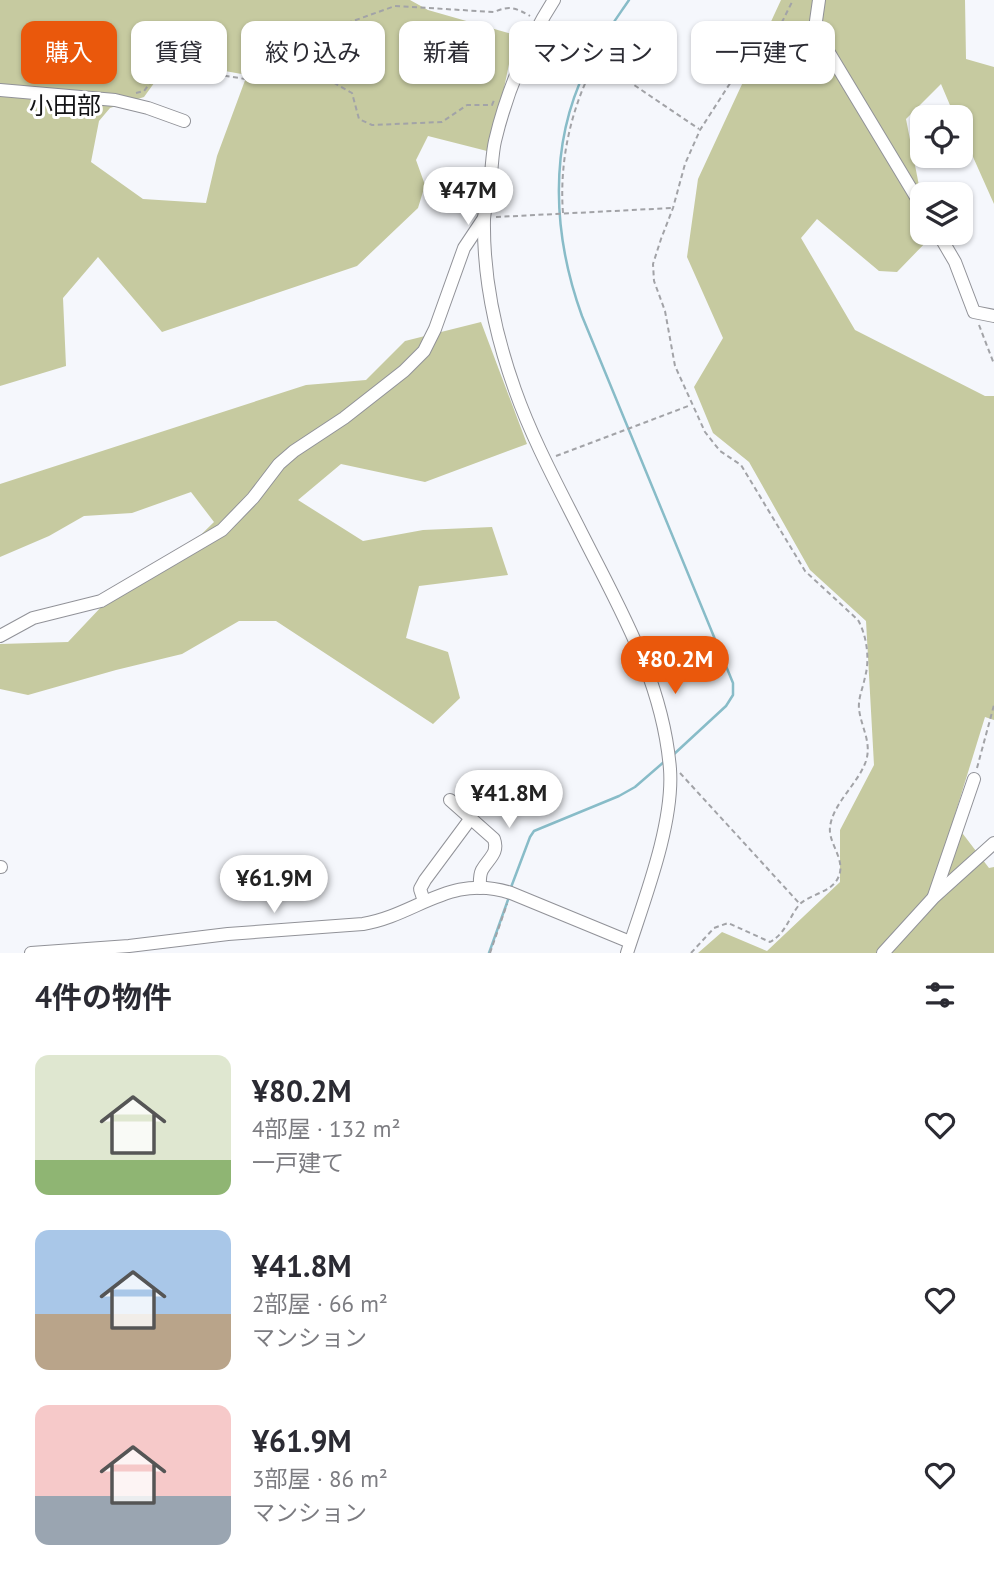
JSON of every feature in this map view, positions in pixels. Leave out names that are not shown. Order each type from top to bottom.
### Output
[{"type":"street","points":[[541,21],[554,0]]},
{"type":"street","points":[[819,0],[816,21],[819,36],[910,187]]},
{"type":"street","points":[[31,953],[363,924],[380,921],[453,891],[480,888],[495,888],[511,893],[629,947],[662,841],[670,766],[663,716],[646,665],[615,595],[545,460],[515,391],[500,339],[487,266],[484,218],[495,141],[515,84]]},
{"type":"street","points":[[0,90],[115,100],[184,121]]},
{"type":"street","points":[[0,636],[33,618],[101,601],[222,530],[294,450],[344,418],[404,371],[424,351],[435,329],[464,248],[484,218]]},
{"type":"street","points":[[945,245],[955,261],[974,312],[994,316]]},
{"type":"street","points":[[934,897],[974,779]]},
{"type":"street","points":[[450,800],[496,843],[497,850],[480,874],[480,888]]},
{"type":"street","points":[[424,901],[421,889],[425,880],[471,818]]},
{"type":"street","points":[[883,953],[934,897],[994,843]]},
{"type":"path","points":[[691,953],[705,935],[728,923],[769,942],[783,933],[800,904],[835,883],[839,876],[838,855],[831,837],[832,818],[856,782],[867,758],[868,740],[859,702],[867,668],[864,630],[858,620],[805,571],[741,465],[720,451],[705,432],[675,366],[665,311],[654,281],[653,264],[685,164],[700,130],[736,74],[782,22],[793,0]]},
{"type":"path","points":[[353,21],[395,6],[494,12],[506,7],[516,8],[538,21]]},
{"type":"path","points":[[135,94],[144,90],[163,66],[258,81],[282,77],[331,81],[352,93],[359,119],[372,125],[442,122],[467,105],[492,104],[497,95]]},
{"type":"path","points":[[563,215],[562,168],[579,97],[585,84]]},
{"type":"path","points":[[632,84],[700,130]]},
{"type":"path","points":[[484,218],[673,208]]},
{"type":"path","points":[[974,312],[994,363]]},
{"type":"path","points":[[545,460],[692,405]]},
{"type":"path","points":[[974,779],[994,705]]},
{"type":"path","points":[[670,766],[681,774],[800,904]]},
{"type":"path","points":[[490,953],[511,893]]},
{"type":"green space","points":[[0,0],[410,0],[428,10],[466,21],[399,21],[399,84],[495,84],[495,29],[509,33],[509,64],[496,127],[487,151],[428,136],[416,160],[425,185],[418,208],[357,266],[162,332],[98,257],[63,298],[66,366],[0,386]],"holes":[[[131,21],[227,21],[227,71],[241,74],[241,21],[385,21],[385,84],[244,84],[217,156],[206,203],[143,199],[91,162],[99,121],[110,108],[144,97],[153,84],[131,84]]]},
{"type":"green space","points":[[781,0],[965,0],[966,59],[994,67],[994,204],[973,157],[973,105],[950,105],[941,84],[920,105],[910,105],[910,115],[906,119],[910,140],[910,168],[916,168],[918,182],[910,182],[910,245],[923,245],[897,272],[879,271],[817,219],[801,238],[855,330],[985,396],[994,396],[994,720],[985,717],[953,821],[989,868],[994,867],[994,953],[698,953],[722,932],[767,951],[840,882],[840,830],[874,765],[866,621],[810,570],[749,462],[713,433],[694,387],[723,338],[687,257],[698,179],[742,84],[835,84],[835,21],[771,21]]},
{"type":"green space","points":[[481,322],[527,444],[425,482],[341,464],[298,500],[363,541],[423,530],[492,527],[508,575],[419,586],[406,638],[448,652],[460,698],[433,724],[276,621],[239,621],[182,654],[28,695],[0,689],[0,644],[68,642],[103,605],[167,568],[214,522],[191,492],[132,513],[84,516],[49,536],[0,557],[0,484],[306,385],[366,380],[405,341]]},
{"type":"waterway","points":[[629,0],[595,51],[574,99],[565,129],[559,192],[565,255],[582,316],[733,683],[733,695],[726,706],[673,755]]},
{"type":"waterway","points":[[510,890],[534,831],[619,796],[635,787],[665,761]]},
{"type":"waterway","points":[[489,953],[509,897]]},
{"type":"district","name":"小田部","points":[[65,106]]}]
